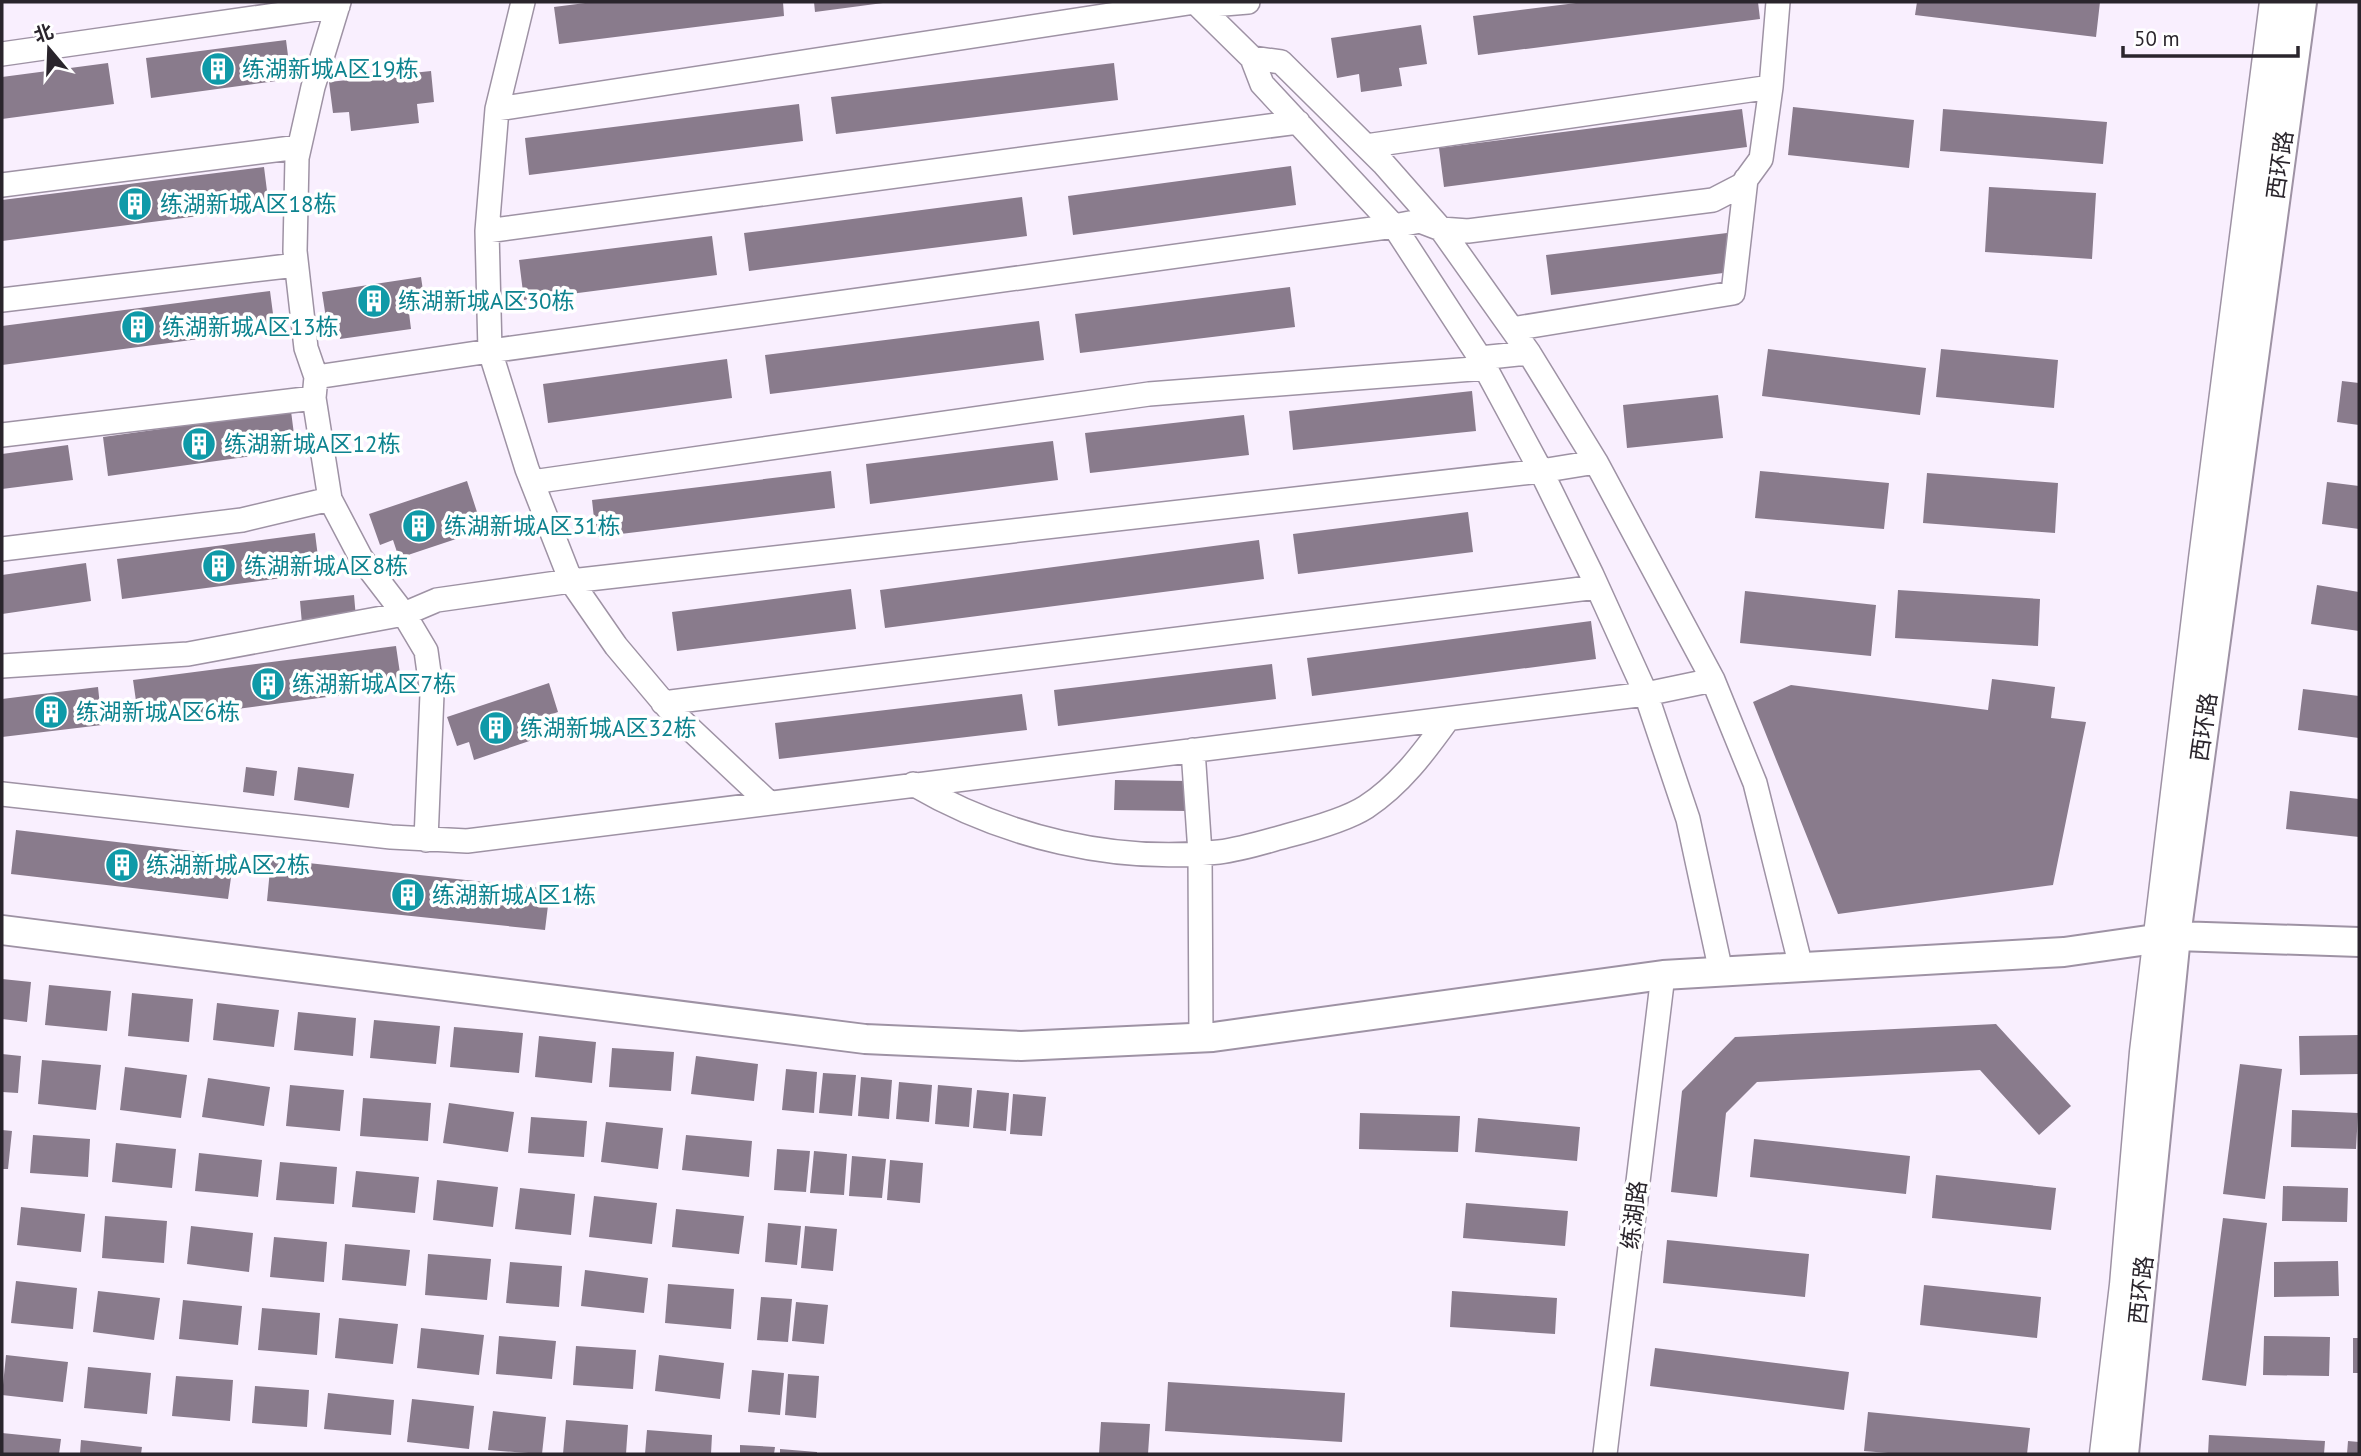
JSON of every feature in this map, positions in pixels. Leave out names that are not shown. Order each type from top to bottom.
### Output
[{"type":"main road","name":"西环路","points":[[2106,1454],[2126,1285],[2146,1052],[2168,937],[2205,559],[2276,2]]},
{"type":"street","points":[[523,2],[498,109],[487,231],[490,351],[532,482],[571,581],[616,646],[663,702],[768,802]]},
{"type":"street","points":[[498,109],[1197,3],[1248,2]]},
{"type":"street","points":[[2,435],[315,388],[490,351],[1420,221],[1441,229],[1468,231],[1713,200],[1742,185],[1761,159],[1771,87],[1778,2]]},
{"type":"street","name":"西环路","points":[[2124,1454],[2168,937],[2302,2]]},
{"type":"street","points":[[1197,3],[1252,58],[1262,83],[1394,226],[1483,363],[1541,471],[1646,694],[1688,818],[1721,972]]},
{"type":"street","points":[[2,54],[338,4],[313,87],[299,147],[296,172],[296,265],[330,499],[361,558],[404,614],[426,651],[432,694],[426,840]]},
{"type":"street","points":[[1252,58],[1281,62],[1366,146],[1441,229],[1529,353],[1596,462],[1713,680],[1755,783],[1801,967]]},
{"type":"street","points":[[1366,146],[1771,87]]},
{"type":"street","points":[[487,231],[1298,122]]},
{"type":"street","points":[[2,185],[299,147]]},
{"type":"street","points":[[1512,329],[1733,293],[1746,179]]},
{"type":"street","points":[[2,300],[296,265]]},
{"type":"street","points":[[532,482],[1149,394],[1483,363],[1529,353]]},
{"type":"street","points":[[2,666],[188,654],[404,614],[437,600],[571,581],[1541,471],[1596,462]]},
{"type":"street","points":[[2,549],[242,520],[330,499]]},
{"type":"street","points":[[663,702],[1597,587]]},
{"type":"street","points":[[2,794],[426,840],[467,841],[1646,694],[1713,680]]},
{"type":"street","points":[[914,785],[961,810],[1048,840],[1105,850],[1163,855],[1200,853],[1249,846],[1297,833],[1364,809],[1388,790],[1423,755],[1448,719]]},
{"type":"street","points":[[1193,750],[1200,853],[1201,1038]]},
{"type":"street","points":[[2,930],[865,1039],[1021,1046],[1201,1038],[1663,975],[2064,952],[2168,937],[2359,942]]},
{"type":"street","name":"练湖路","points":[[1605,1454],[1663,975]]},
{"type":"building","points":[[593,2],[783,2],[784,16],[559,44],[554,7]]},
{"type":"building","points":[[814,2],[883,2],[883,3],[815,12]]},
{"type":"building","points":[[1584,2],[1758,2],[1760,19],[1478,55],[1473,16]]},
{"type":"building","points":[[1917,2],[2100,2],[2096,37],[1915,15]]},
{"type":"building","points":[[1421,25],[1427,64],[1399,68],[1402,86],[1361,92],[1359,74],[1337,78],[1331,38]]},
{"type":"building","name":"练湖新城A区19栋","points":[[286,40],[291,79],[151,98],[146,58]]},
{"type":"building","points":[[108,63],[114,104],[2,119],[2,77]]},
{"type":"building","points":[[1114,63],[1118,100],[836,134],[831,97]]},
{"type":"building","points":[[431,71],[434,102],[417,104],[419,123],[351,131],[349,112],[333,113],[329,82]]},
{"type":"building","points":[[799,104],[803,141],[529,175],[525,138]]},
{"type":"building","points":[[1793,107],[1914,120],[1909,168],[1788,155]]},
{"type":"building","points":[[1742,109],[1747,147],[1444,187],[1439,148]]},
{"type":"building","points":[[1943,109],[2107,122],[2103,164],[1940,151]]},
{"type":"building","points":[[1291,166],[1296,205],[1073,235],[1068,196]]},
{"type":"building","name":"练湖新城A区18栋","points":[[264,167],[269,207],[2,241],[2,200]]},
{"type":"building","points":[[1989,187],[2096,193],[2092,259],[1985,252]]},
{"type":"building","points":[[1022,197],[1027,236],[749,271],[744,233]]},
{"type":"building","points":[[1727,233],[1731,272],[1551,295],[1546,255]]},
{"type":"building","points":[[712,236],[717,275],[524,300],[519,260]]},
{"type":"building","name":"练湖新城A区30栋","points":[[421,277],[426,311],[409,313],[411,329],[340,339],[338,323],[327,325],[322,292]]},
{"type":"building","points":[[1290,287],[1295,327],[1080,353],[1075,314]]},
{"type":"building","name":"练湖新城A区13栋","points":[[270,291],[275,329],[2,365],[2,326]]},
{"type":"building","points":[[1039,321],[1044,360],[770,394],[765,355]]},
{"type":"building","points":[[1768,349],[1926,368],[1920,415],[1762,396]]},
{"type":"building","points":[[1941,349],[2058,360],[2054,408],[1936,397]]},
{"type":"building","points":[[727,359],[732,398],[548,423],[543,384]]},
{"type":"building","points":[[2342,381],[2359,383],[2359,425],[2337,422]]},
{"type":"building","points":[[1472,391],[1476,431],[1293,450],[1289,411]]},
{"type":"building","points":[[1718,395],[1723,438],[1627,448],[1623,405]]},
{"type":"building","name":"练湖新城A区12栋","points":[[291,411],[296,450],[108,476],[103,437]]},
{"type":"building","points":[[1244,415],[1249,455],[1090,473],[1085,433]]},
{"type":"building","points":[[1053,441],[1058,480],[870,504],[866,464]]},
{"type":"building","points":[[68,445],[73,480],[2,489],[2,454]]},
{"type":"building","points":[[831,471],[835,508],[596,537],[592,500]]},
{"type":"building","points":[[1760,471],[1889,483],[1884,529],[1755,518]]},
{"type":"building","points":[[1927,473],[2058,483],[2055,533],[1923,523]]},
{"type":"building","name":"练湖新城A区31栋","points":[[467,481],[477,512],[462,517],[468,535],[399,558],[393,540],[380,545],[369,514]]},
{"type":"building","points":[[2327,482],[2359,486],[2359,529],[2322,524]]},
{"type":"building","points":[[1468,512],[1473,552],[1298,574],[1293,534]]},
{"type":"building","name":"练湖新城A区8栋","points":[[315,533],[320,573],[122,599],[117,559]]},
{"type":"building","points":[[1259,540],[1264,579],[885,628],[880,590]]},
{"type":"building","points":[[86,563],[91,601],[2,614],[2,575]]},
{"type":"building","points":[[2317,585],[2359,592],[2359,631],[2311,624]]},
{"type":"building","points":[[851,589],[856,629],[677,651],[672,612]]},
{"type":"building","points":[[1898,590],[2040,599],[2038,646],[1895,638]]},
{"type":"building","points":[[1745,591],[1876,605],[1871,656],[1740,643]]},
{"type":"building","points":[[354,595],[356,618],[302,624],[300,601]]},
{"type":"building","points":[[1591,621],[1596,659],[1312,696],[1307,658]]},
{"type":"building","name":"练湖新城A区7栋","points":[[396,646],[402,687],[139,722],[133,680]]},
{"type":"building","points":[[1272,664],[1276,699],[1058,726],[1054,690]]},
{"type":"building","points":[[1992,679],[2055,687],[2051,718],[2086,722],[2053,885],[1838,914],[1753,702],[1791,685],[1988,710]]},
{"type":"building","name":"练湖新城A区32栋","points":[[549,683],[558,712],[538,719],[544,736],[474,760],[469,742],[457,746],[447,717]]},
{"type":"building","name":"练湖新城A区6栋","points":[[98,687],[102,725],[2,737],[2,699]]},
{"type":"building","points":[[2303,689],[2359,696],[2359,738],[2298,730]]},
{"type":"building","points":[[1022,694],[1027,730],[779,759],[775,723]]},
{"type":"building","points":[[246,767],[277,771],[274,796],[243,792]]},
{"type":"building","points":[[298,767],[354,774],[349,808],[294,800]]},
{"type":"building","points":[[1115,780],[1189,781],[1188,811],[1114,810]]},
{"type":"building","points":[[2290,791],[2359,799],[2359,837],[2286,829]]},
{"type":"building","name":"练湖新城A区2栋","points":[[16,830],[234,856],[228,899],[11,874]]},
{"type":"building","name":"练湖新城A区1栋","points":[[271,859],[550,889],[545,930],[267,901]]},
{"type":"building","points":[[2,979],[31,982],[27,1022],[2,1019]]},
{"type":"building","points":[[49,985],[111,991],[107,1031],[45,1025]]},
{"type":"building","points":[[132,993],[193,999],[189,1042],[128,1036]]},
{"type":"building","points":[[217,1003],[279,1010],[274,1047],[213,1040]]},
{"type":"building","points":[[298,1012],[356,1018],[353,1056],[294,1050]]},
{"type":"building","points":[[374,1020],[440,1026],[436,1064],[370,1058]]},
{"type":"building","points":[[1996,1024],[2071,1106],[2039,1135],[1980,1070],[1757,1082],[1726,1113],[1717,1197],[1671,1192],[1682,1091],[1735,1037]]},
{"type":"building","points":[[454,1027],[523,1033],[519,1073],[450,1067]]},
{"type":"building","points":[[2359,1035],[2359,1074],[2300,1075],[2299,1036]]},
{"type":"building","points":[[539,1036],[596,1042],[592,1083],[535,1077]]},
{"type":"building","points":[[612,1048],[674,1052],[671,1091],[609,1087]]},
{"type":"building","points":[[2,1054],[21,1056],[18,1093],[2,1092]]},
{"type":"building","points":[[696,1056],[758,1064],[754,1101],[691,1094]]},
{"type":"building","points":[[42,1060],[101,1065],[96,1110],[38,1104]]},
{"type":"building","points":[[2240,1064],[2282,1069],[2265,1199],[2223,1194]]},
{"type":"building","points":[[125,1067],[187,1075],[181,1118],[120,1110]]},
{"type":"building","points":[[786,1069],[817,1072],[814,1113],[782,1110]]},
{"type":"building","points":[[823,1073],[856,1075],[852,1116],[819,1113]]},
{"type":"building","points":[[861,1077],[892,1080],[889,1119],[858,1116]]},
{"type":"building","points":[[208,1078],[270,1087],[264,1126],[202,1117]]},
{"type":"building","points":[[899,1082],[932,1085],[929,1122],[896,1119]]},
{"type":"building","points":[[290,1085],[344,1090],[340,1131],[286,1126]]},
{"type":"building","points":[[938,1085],[972,1088],[969,1127],[935,1124]]},
{"type":"building","points":[[977,1090],[1009,1093],[1006,1131],[973,1128]]},
{"type":"building","points":[[1013,1094],[1046,1097],[1042,1136],[1010,1134]]},
{"type":"building","points":[[363,1098],[431,1103],[428,1141],[360,1136]]},
{"type":"building","points":[[449,1103],[514,1112],[508,1152],[443,1143]]},
{"type":"building","points":[[2292,1110],[2358,1113],[2356,1149],[2291,1147]]},
{"type":"building","points":[[1360,1113],[1460,1116],[1458,1152],[1359,1149]]},
{"type":"building","points":[[531,1117],[587,1121],[584,1157],[528,1153]]},
{"type":"building","points":[[1478,1118],[1580,1127],[1577,1161],[1475,1152]]},
{"type":"building","points":[[606,1122],[663,1128],[658,1169],[601,1162]]},
{"type":"building","points":[[2,1130],[12,1131],[8,1169],[2,1169]]},
{"type":"building","points":[[33,1135],[90,1139],[88,1177],[30,1173]]},
{"type":"building","points":[[686,1135],[752,1141],[749,1177],[682,1170]]},
{"type":"building","points":[[1754,1139],[1910,1156],[1906,1194],[1750,1177]]},
{"type":"building","points":[[116,1143],[176,1149],[172,1188],[112,1182]]},
{"type":"building","points":[[777,1149],[810,1151],[806,1192],[774,1190]]},
{"type":"building","points":[[814,1151],[847,1154],[844,1195],[810,1193]]},
{"type":"building","points":[[199,1153],[262,1160],[258,1197],[195,1191]]},
{"type":"building","points":[[852,1156],[886,1159],[882,1198],[849,1196]]},
{"type":"building","points":[[890,1160],[923,1163],[920,1203],[887,1200]]},
{"type":"building","points":[[280,1162],[337,1167],[334,1204],[276,1200]]},
{"type":"building","points":[[356,1171],[419,1177],[415,1213],[352,1207]]},
{"type":"building","points":[[1936,1175],[2056,1188],[2051,1230],[1932,1218]]},
{"type":"building","points":[[437,1180],[498,1187],[493,1227],[433,1220]]},
{"type":"building","points":[[2283,1186],[2348,1188],[2347,1222],[2282,1221]]},
{"type":"building","points":[[520,1188],[575,1194],[571,1235],[515,1229]]},
{"type":"building","points":[[594,1196],[657,1203],[652,1244],[589,1237]]},
{"type":"building","points":[[1466,1203],[1568,1211],[1565,1246],[1463,1238]]},
{"type":"building","points":[[21,1207],[85,1214],[81,1252],[17,1245]]},
{"type":"building","points":[[676,1209],[744,1216],[739,1254],[672,1247]]},
{"type":"building","points":[[105,1216],[167,1221],[164,1263],[102,1258]]},
{"type":"building","points":[[2223,1218],[2267,1223],[2246,1386],[2202,1380]]},
{"type":"building","points":[[768,1223],[801,1226],[797,1265],[765,1262]]},
{"type":"building","points":[[191,1226],[253,1233],[249,1272],[187,1264]]},
{"type":"building","points":[[805,1226],[837,1229],[833,1271],[801,1268]]},
{"type":"building","points":[[274,1237],[327,1242],[324,1282],[270,1277]]},
{"type":"building","points":[[1667,1240],[1809,1254],[1805,1297],[1663,1283]]},
{"type":"building","points":[[345,1244],[410,1250],[406,1286],[342,1280]]},
{"type":"building","points":[[428,1254],[491,1259],[487,1300],[425,1295]]},
{"type":"building","points":[[2338,1261],[2339,1296],[2274,1297],[2274,1262]]},
{"type":"building","points":[[510,1262],[562,1266],[559,1307],[506,1303]]},
{"type":"building","points":[[585,1270],[648,1278],[644,1313],[581,1306]]},
{"type":"building","points":[[16,1281],[77,1288],[73,1329],[11,1323]]},
{"type":"building","points":[[668,1284],[734,1289],[731,1329],[665,1323]]},
{"type":"building","points":[[1924,1285],[2041,1297],[2037,1338],[1920,1325]]},
{"type":"building","points":[[98,1291],[160,1298],[154,1340],[93,1332]]},
{"type":"building","points":[[1452,1291],[1557,1298],[1555,1334],[1450,1327]]},
{"type":"building","points":[[761,1297],[792,1299],[788,1342],[757,1340]]},
{"type":"building","points":[[183,1300],[242,1306],[238,1345],[179,1339]]},
{"type":"building","points":[[796,1302],[828,1305],[824,1344],[792,1341]]},
{"type":"building","points":[[262,1308],[320,1313],[317,1355],[258,1350]]},
{"type":"building","points":[[339,1318],[398,1324],[393,1364],[335,1358]]},
{"type":"building","points":[[421,1328],[484,1335],[479,1375],[417,1368]]},
{"type":"building","points":[[499,1336],[556,1341],[552,1379],[496,1374]]},
{"type":"building","points":[[2264,1336],[2330,1337],[2329,1376],[2263,1375]]},
{"type":"building","points":[[2353,1338],[2359,1338],[2359,1373],[2353,1373]]},
{"type":"building","points":[[576,1346],[636,1350],[633,1389],[573,1385]]},
{"type":"building","points":[[1655,1348],[1849,1372],[1844,1410],[1650,1386]]},
{"type":"building","points":[[6,1355],[68,1362],[63,1402],[2,1395]]},
{"type":"building","points":[[659,1355],[724,1363],[720,1399],[655,1391]]},
{"type":"building","points":[[88,1367],[151,1373],[147,1414],[84,1408]]},
{"type":"building","points":[[752,1370],[784,1373],[780,1415],[748,1412]]},
{"type":"building","points":[[788,1374],[819,1376],[816,1418],[785,1415]]},
{"type":"building","points":[[176,1376],[233,1380],[230,1421],[172,1416]]},
{"type":"building","points":[[1168,1382],[1345,1393],[1342,1442],[1165,1431]]},
{"type":"building","points":[[255,1386],[309,1390],[307,1427],[252,1423]]},
{"type":"building","points":[[328,1393],[394,1400],[391,1435],[324,1429]]},
{"type":"building","points":[[412,1399],[474,1406],[469,1449],[407,1442]]},
{"type":"building","points":[[493,1411],[546,1417],[542,1454],[488,1450]]},
{"type":"building","points":[[1868,1412],[2030,1428],[2027,1454],[1900,1454],[1864,1451]]},
{"type":"building","points":[[566,1420],[628,1425],[626,1454],[563,1454]]},
{"type":"building","points":[[1101,1422],[1150,1424],[1148,1454],[1099,1454]]},
{"type":"building","points":[[647,1430],[712,1435],[711,1454],[645,1454]]},
{"type":"building","points":[[2,1433],[61,1439],[59,1454],[2,1454]]},
{"type":"building","points":[[2209,1435],[2325,1441],[2324,1454],[2208,1454]]},
{"type":"building","points":[[81,1440],[142,1447],[141,1454],[80,1454]]},
{"type":"building","points":[[2348,1441],[2359,1442],[2359,1454],[2347,1454]]},
{"type":"building","points":[[740,1445],[775,1447],[774,1454],[740,1454]]},
{"type":"building","points":[[780,1449],[817,1452],[817,1454],[780,1454]]},
{"type":"place","name":"练湖新城A区19栋","points":[[218,69]]},
{"type":"place","name":"练湖新城A区18栋","points":[[135,204]]},
{"type":"place","name":"练湖新城A区30栋","points":[[374,301]]},
{"type":"place","name":"练湖新城A区13栋","points":[[138,327]]},
{"type":"place","name":"练湖新城A区12栋","points":[[199,444]]},
{"type":"place","name":"练湖新城A区31栋","points":[[419,526]]},
{"type":"place","name":"练湖新城A区8栋","points":[[219,566]]},
{"type":"place","name":"练湖新城A区7栋","points":[[268,684]]},
{"type":"place","name":"练湖新城A区6栋","points":[[51,712]]},
{"type":"place","name":"练湖新城A区32栋","points":[[496,728]]},
{"type":"place","name":"练湖新城A区2栋","points":[[122,865]]},
{"type":"place","name":"练湖新城A区1栋","points":[[408,895]]}]
